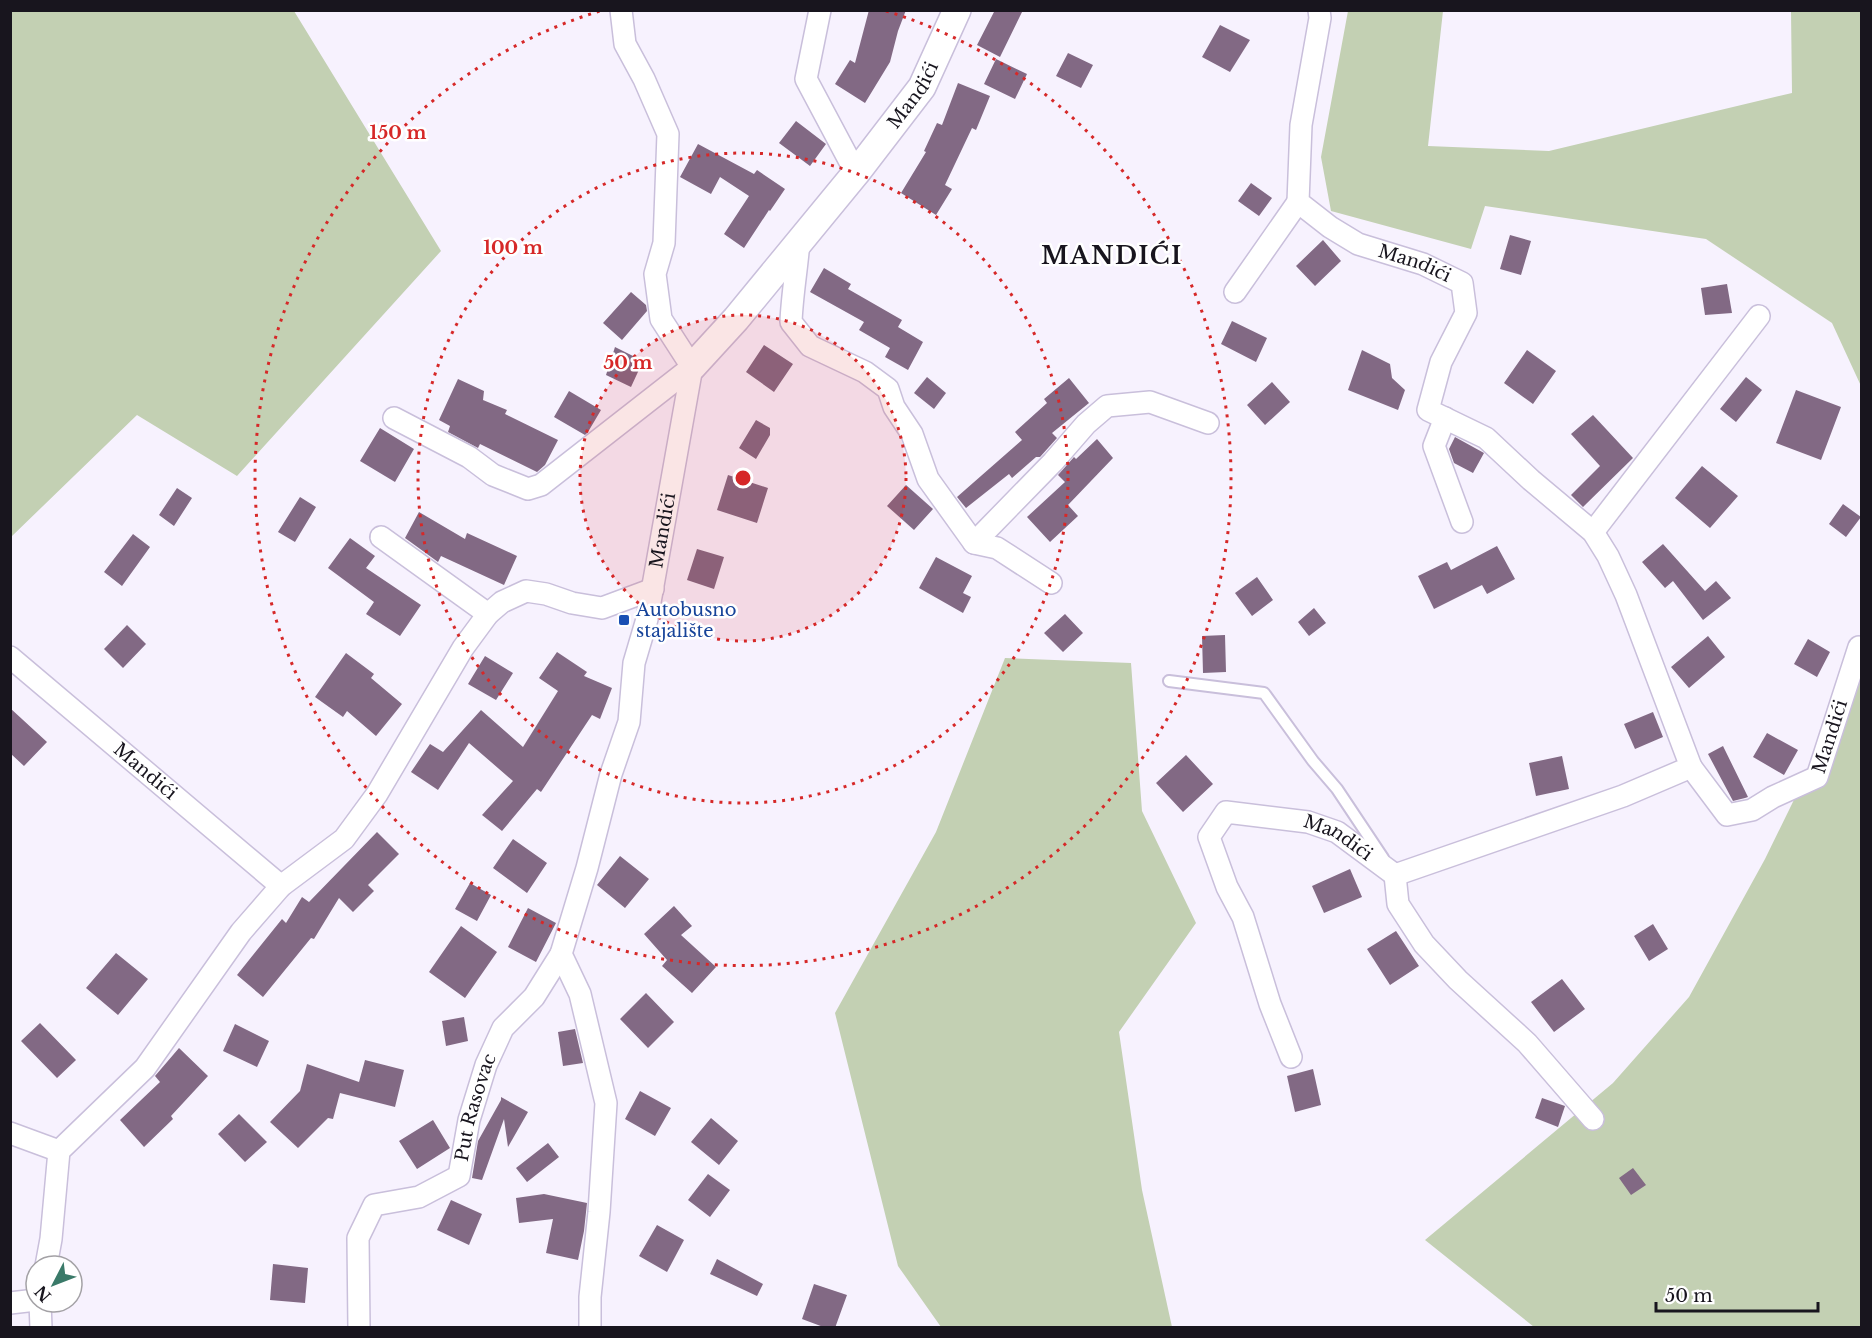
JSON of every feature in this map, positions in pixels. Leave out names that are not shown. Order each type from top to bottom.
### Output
[{"type":"street","points":[[621,10],[625,44],[644,79],[668,134],[664,243],[655,274],[662,319],[692,367]]},
{"type":"street","points":[[820,10],[806,79],[856,173]]},
{"type":"street","name":"Mandići","points":[[394,418],[470,458],[493,475],[528,489],[541,485],[692,367],[736,319],[856,173],[922,87],[957,10]]},
{"type":"street","points":[[1235,292],[1298,202],[1301,125],[1316,41],[1319,10]]},
{"type":"street","name":"Mandići","points":[[1298,202],[1330,227],[1358,244],[1423,264],[1462,283],[1466,313],[1441,362],[1428,410],[1486,438],[1531,480],[1593,532],[1608,556],[1626,595],[1691,767],[1727,814],[1752,810],[1773,797],[1817,777],[1859,647]]},
{"type":"street","points":[[799,241],[792,291],[791,322],[810,346],[865,372],[888,389],[894,407],[912,434],[928,479],[974,543],[997,548],[1051,583]]},
{"type":"street","points":[[1593,532],[1760,316]]},
{"type":"street","name":"Mandići","points":[[59,1151],[145,1068],[241,932],[281,886],[344,839],[377,794],[463,648],[488,614],[502,602],[526,591],[602,608],[653,589],[692,367]]},
{"type":"street","points":[[974,543],[1053,462],[1086,424],[1107,406],[1150,402],[1208,423]]},
{"type":"street","points":[[1445,418],[1434,446],[1462,522]]},
{"type":"street","points":[[381,537],[488,614]]},
{"type":"street","name":"Put Rasovac","points":[[359,1328],[358,1238],[375,1205],[419,1197],[459,1176],[469,1120],[486,1065],[503,1028],[534,997],[561,954],[587,868],[611,774],[629,722],[634,663],[653,589]]},
{"type":"street","name":"Mandići","points":[[10,657],[281,886]]},
{"type":"street","points":[[1593,1119],[1527,1043],[1458,980],[1424,944],[1398,904],[1395,875],[1623,796],[1691,767]]},
{"type":"street","name":"Mandići","points":[[1291,1057],[1270,1004],[1243,917],[1227,887],[1209,837],[1226,812],[1308,822],[1337,832],[1395,875]]},
{"type":"street","points":[[561,954],[580,994],[606,1103],[599,1212],[590,1297],[590,1328]]},
{"type":"street","points":[[10,1133],[59,1151],[48,1254]]},
{"type":"lane","points":[[1169,681],[1264,693],[1313,761],[1337,789],[1395,875]]},
{"type":"green space","points":[[11,10],[294,11],[441,251],[237,476],[137,415],[11,537]]},
{"type":"green space","points":[[1348,11],[1443,11],[1428,146],[1549,151],[1792,93],[1791,11],[1861,11],[1861,386],[1832,323],[1706,239],[1485,206],[1471,249],[1331,211],[1321,157]]},
{"type":"green space","points":[[1861,641],[1861,1327],[1534,1327],[1425,1240],[1613,1083],[1689,997],[1765,859],[1813,761]]},
{"type":"green space","points":[[1005,658],[1131,663],[1142,811],[1196,923],[1119,1032],[1142,1190],[1172,1327],[941,1327],[898,1266],[835,1013],[936,832]]},
{"type":"building","points":[[869,10],[906,10],[890,62],[865,103],[835,84],[850,60],[855,63]]},
{"type":"building","points":[[995,10],[1023,10],[1000,57],[977,45]]},
{"type":"building","points":[[1220,25],[1250,40],[1230,72],[1202,57]]},
{"type":"building","points":[[1068,53],[1093,65],[1081,88],[1056,76]]},
{"type":"building","points":[[996,59],[1027,74],[1015,99],[984,84]]},
{"type":"building","points":[[958,83],[990,96],[976,130],[972,128],[945,185],[952,189],[936,215],[901,193],[926,152],[924,151],[937,123],[942,125]]},
{"type":"building","points":[[796,121],[826,144],[810,166],[779,143]]},
{"type":"building","points":[[698,144],[754,174],[757,170],[785,189],[744,248],[724,234],[749,196],[720,177],[711,194],[680,177]]},
{"type":"building","points":[[1251,183],[1272,198],[1259,216],[1238,201]]},
{"type":"building","points":[[1510,235],[1531,241],[1521,275],[1500,269]]},
{"type":"building","points":[[1323,240],[1341,261],[1315,286],[1296,266]]},
{"type":"building","points":[[824,268],[851,284],[848,289],[902,320],[898,327],[923,342],[908,370],[885,357],[890,348],[859,330],[864,322],[810,292]]},
{"type":"building","points":[[1727,284],[1732,313],[1705,315],[1701,288]]},
{"type":"building","points":[[631,292],[646,305],[647,311],[622,340],[603,323]]},
{"type":"building","points":[[1232,321],[1267,338],[1256,362],[1221,344]]},
{"type":"building","points":[[764,345],[793,364],[774,392],[746,372]]},
{"type":"building","points":[[615,347],[643,361],[631,387],[606,375]]},
{"type":"building","points":[[1362,350],[1390,364],[1392,378],[1405,390],[1398,410],[1348,390]]},
{"type":"building","points":[[1527,350],[1556,371],[1533,404],[1504,383]]},
{"type":"building","points":[[927,377],[946,393],[934,409],[914,393]]},
{"type":"building","points":[[1746,377],[1762,390],[1736,422],[1720,409]]},
{"type":"building","points":[[1069,378],[1089,403],[1052,433],[1057,438],[1040,457],[1036,457],[1012,478],[1009,474],[966,508],[957,497],[1022,440],[1015,432],[1047,403],[1044,399]]},
{"type":"building","points":[[458,379],[484,391],[483,400],[507,410],[505,414],[558,440],[545,465],[537,472],[480,444],[478,448],[448,432],[450,426],[439,420]]},
{"type":"building","points":[[1272,382],[1290,402],[1265,425],[1247,405]]},
{"type":"building","points":[[1796,390],[1841,407],[1821,460],[1776,443]]},
{"type":"building","points":[[569,391],[601,410],[585,435],[554,417]]},
{"type":"building","points":[[1593,415],[1633,458],[1583,507],[1571,495],[1600,466],[1571,434]]},
{"type":"building","points":[[756,420],[770,428],[770,435],[756,459],[739,448]]},
{"type":"building","points":[[380,428],[414,449],[395,482],[360,461]]},
{"type":"building","points":[[1455,437],[1484,453],[1473,473],[1454,463],[1449,449]]},
{"type":"building","points":[[1097,439],[1113,458],[1068,505],[1078,516],[1050,542],[1027,517],[1065,482],[1058,475],[1074,457],[1076,459]]},
{"type":"building","points":[[1702,466],[1738,496],[1710,528],[1675,498]]},
{"type":"building","points":[[728,475],[768,488],[757,523],[717,510]]},
{"type":"building","points":[[906,485],[933,509],[914,530],[887,506]]},
{"type":"building","points":[[177,488],[192,498],[174,526],[159,515]]},
{"type":"building","points":[[300,497],[316,507],[295,542],[278,532]]},
{"type":"building","points":[[1843,504],[1861,517],[1846,537],[1829,524]]},
{"type":"building","points":[[419,512],[465,539],[467,533],[517,556],[504,585],[441,556],[438,562],[405,538]]},
{"type":"building","points":[[133,534],[150,547],[122,586],[104,572]]},
{"type":"building","points":[[350,538],[375,556],[366,568],[421,605],[400,636],[366,614],[374,602],[328,568]]},
{"type":"building","points":[[1663,544],[1705,591],[1716,581],[1731,598],[1703,620],[1673,581],[1665,588],[1642,562]]},
{"type":"building","points":[[1497,546],[1515,579],[1487,594],[1482,585],[1434,609],[1418,576],[1447,562],[1451,570]]},
{"type":"building","points":[[697,549],[724,557],[714,589],[687,580]]},
{"type":"building","points":[[936,557],[972,576],[963,593],[971,597],[963,613],[919,588]]},
{"type":"building","points":[[1257,577],[1273,600],[1252,616],[1235,593]]},
{"type":"building","points":[[1314,608],[1326,623],[1309,636],[1298,622]]},
{"type":"building","points":[[1065,614],[1083,633],[1063,652],[1044,633]]},
{"type":"building","points":[[127,625],[146,644],[123,668],[104,649]]},
{"type":"building","points":[[1225,635],[1226,672],[1203,673],[1202,636]]},
{"type":"building","points":[[1708,636],[1725,657],[1689,688],[1671,667]]},
{"type":"building","points":[[1808,639],[1830,652],[1817,677],[1794,664]]},
{"type":"building","points":[[557,652],[587,672],[584,676],[612,688],[600,719],[592,715],[541,792],[537,789],[502,831],[482,815],[513,781],[469,743],[438,790],[411,772],[430,744],[443,752],[481,710],[523,747],[558,691],[539,678]]},
{"type":"building","points":[[346,653],[374,674],[371,678],[402,704],[376,736],[347,711],[343,717],[315,697]]},
{"type":"building","points":[[485,656],[513,673],[496,700],[468,684]]},
{"type":"building","points":[[10,708],[47,742],[24,766],[10,753]]},
{"type":"building","points":[[1653,712],[1663,737],[1635,749],[1624,724]]},
{"type":"building","points":[[1767,733],[1798,750],[1784,775],[1753,757]]},
{"type":"building","points":[[1723,746],[1748,797],[1733,801],[1708,754]]},
{"type":"building","points":[[1186,755],[1213,784],[1183,812],[1156,783]]},
{"type":"building","points":[[1562,756],[1569,789],[1536,796],[1529,763]]},
{"type":"building","points":[[377,832],[399,854],[368,885],[374,891],[353,912],[339,898],[314,939],[311,938],[263,997],[237,975],[282,919],[286,923],[302,897],[309,902]]},
{"type":"building","points":[[513,839],[547,863],[527,893],[493,868]]},
{"type":"building","points":[[620,856],[649,879],[625,908],[597,885]]},
{"type":"building","points":[[1350,869],[1362,897],[1324,913],[1312,886]]},
{"type":"building","points":[[470,883],[491,895],[477,921],[455,909]]},
{"type":"building","points":[[674,906],[692,926],[681,935],[716,967],[692,993],[662,966],[667,960],[644,934]]},
{"type":"building","points":[[528,908],[556,923],[536,962],[508,947]]},
{"type":"building","points":[[1653,924],[1668,949],[1649,961],[1634,936]]},
{"type":"building","points":[[461,926],[497,952],[465,998],[429,972]]},
{"type":"building","points":[[1396,931],[1419,966],[1390,985],[1367,949]]},
{"type":"building","points":[[116,953],[148,979],[118,1015],[86,988]]},
{"type":"building","points":[[1562,979],[1585,1009],[1554,1032],[1531,1002]]},
{"type":"building","points":[[646,993],[674,1022],[648,1048],[620,1019]]},
{"type":"building","points":[[464,1017],[468,1041],[446,1046],[442,1021]]},
{"type":"building","points":[[40,1023],[76,1060],[57,1078],[21,1041]]},
{"type":"building","points":[[235,1024],[269,1041],[257,1067],[223,1051]]},
{"type":"building","points":[[575,1029],[583,1063],[563,1066],[558,1032]]},
{"type":"building","points":[[179,1048],[208,1076],[171,1116],[173,1119],[144,1147],[120,1120],[160,1082],[155,1076]]},
{"type":"building","points":[[365,1060],[404,1070],[395,1107],[340,1093],[333,1119],[328,1118],[298,1148],[270,1122],[300,1091],[307,1064],[359,1082]]},
{"type":"building","points":[[1313,1069],[1321,1105],[1295,1112],[1287,1076]]},
{"type":"building","points":[[640,1091],[671,1108],[655,1136],[625,1119]]},
{"type":"building","points":[[501,1097],[528,1112],[508,1147],[504,1119],[482,1180],[472,1178],[478,1141]]},
{"type":"building","points":[[1542,1098],[1565,1106],[1558,1127],[1535,1118]]},
{"type":"building","points":[[239,1114],[267,1142],[245,1162],[218,1134]]},
{"type":"building","points":[[711,1118],[738,1141],[719,1165],[691,1142]]},
{"type":"building","points":[[433,1120],[450,1148],[417,1169],[399,1141]]},
{"type":"building","points":[[548,1143],[559,1157],[527,1182],[516,1168]]},
{"type":"building","points":[[1633,1168],[1646,1185],[1631,1195],[1619,1178]]},
{"type":"building","points":[[708,1174],[730,1190],[710,1217],[688,1200]]},
{"type":"building","points":[[544,1194],[587,1203],[578,1260],[546,1253],[553,1219],[519,1223],[516,1198]]},
{"type":"building","points":[[451,1200],[482,1214],[469,1245],[437,1230]]},
{"type":"building","points":[[657,1225],[684,1240],[667,1272],[639,1256]]},
{"type":"building","points":[[717,1259],[763,1284],[757,1296],[710,1274]]},
{"type":"building","points":[[273,1264],[308,1268],[305,1303],[270,1300]]},
{"type":"building","points":[[814,1284],[847,1295],[835,1328],[826,1328],[802,1319]]},
{"type":"place","name":"Autobusno stajalište","points":[[624,620]]},
{"type":"district","name":"MANDIĆI","points":[[1112,256]]}]
